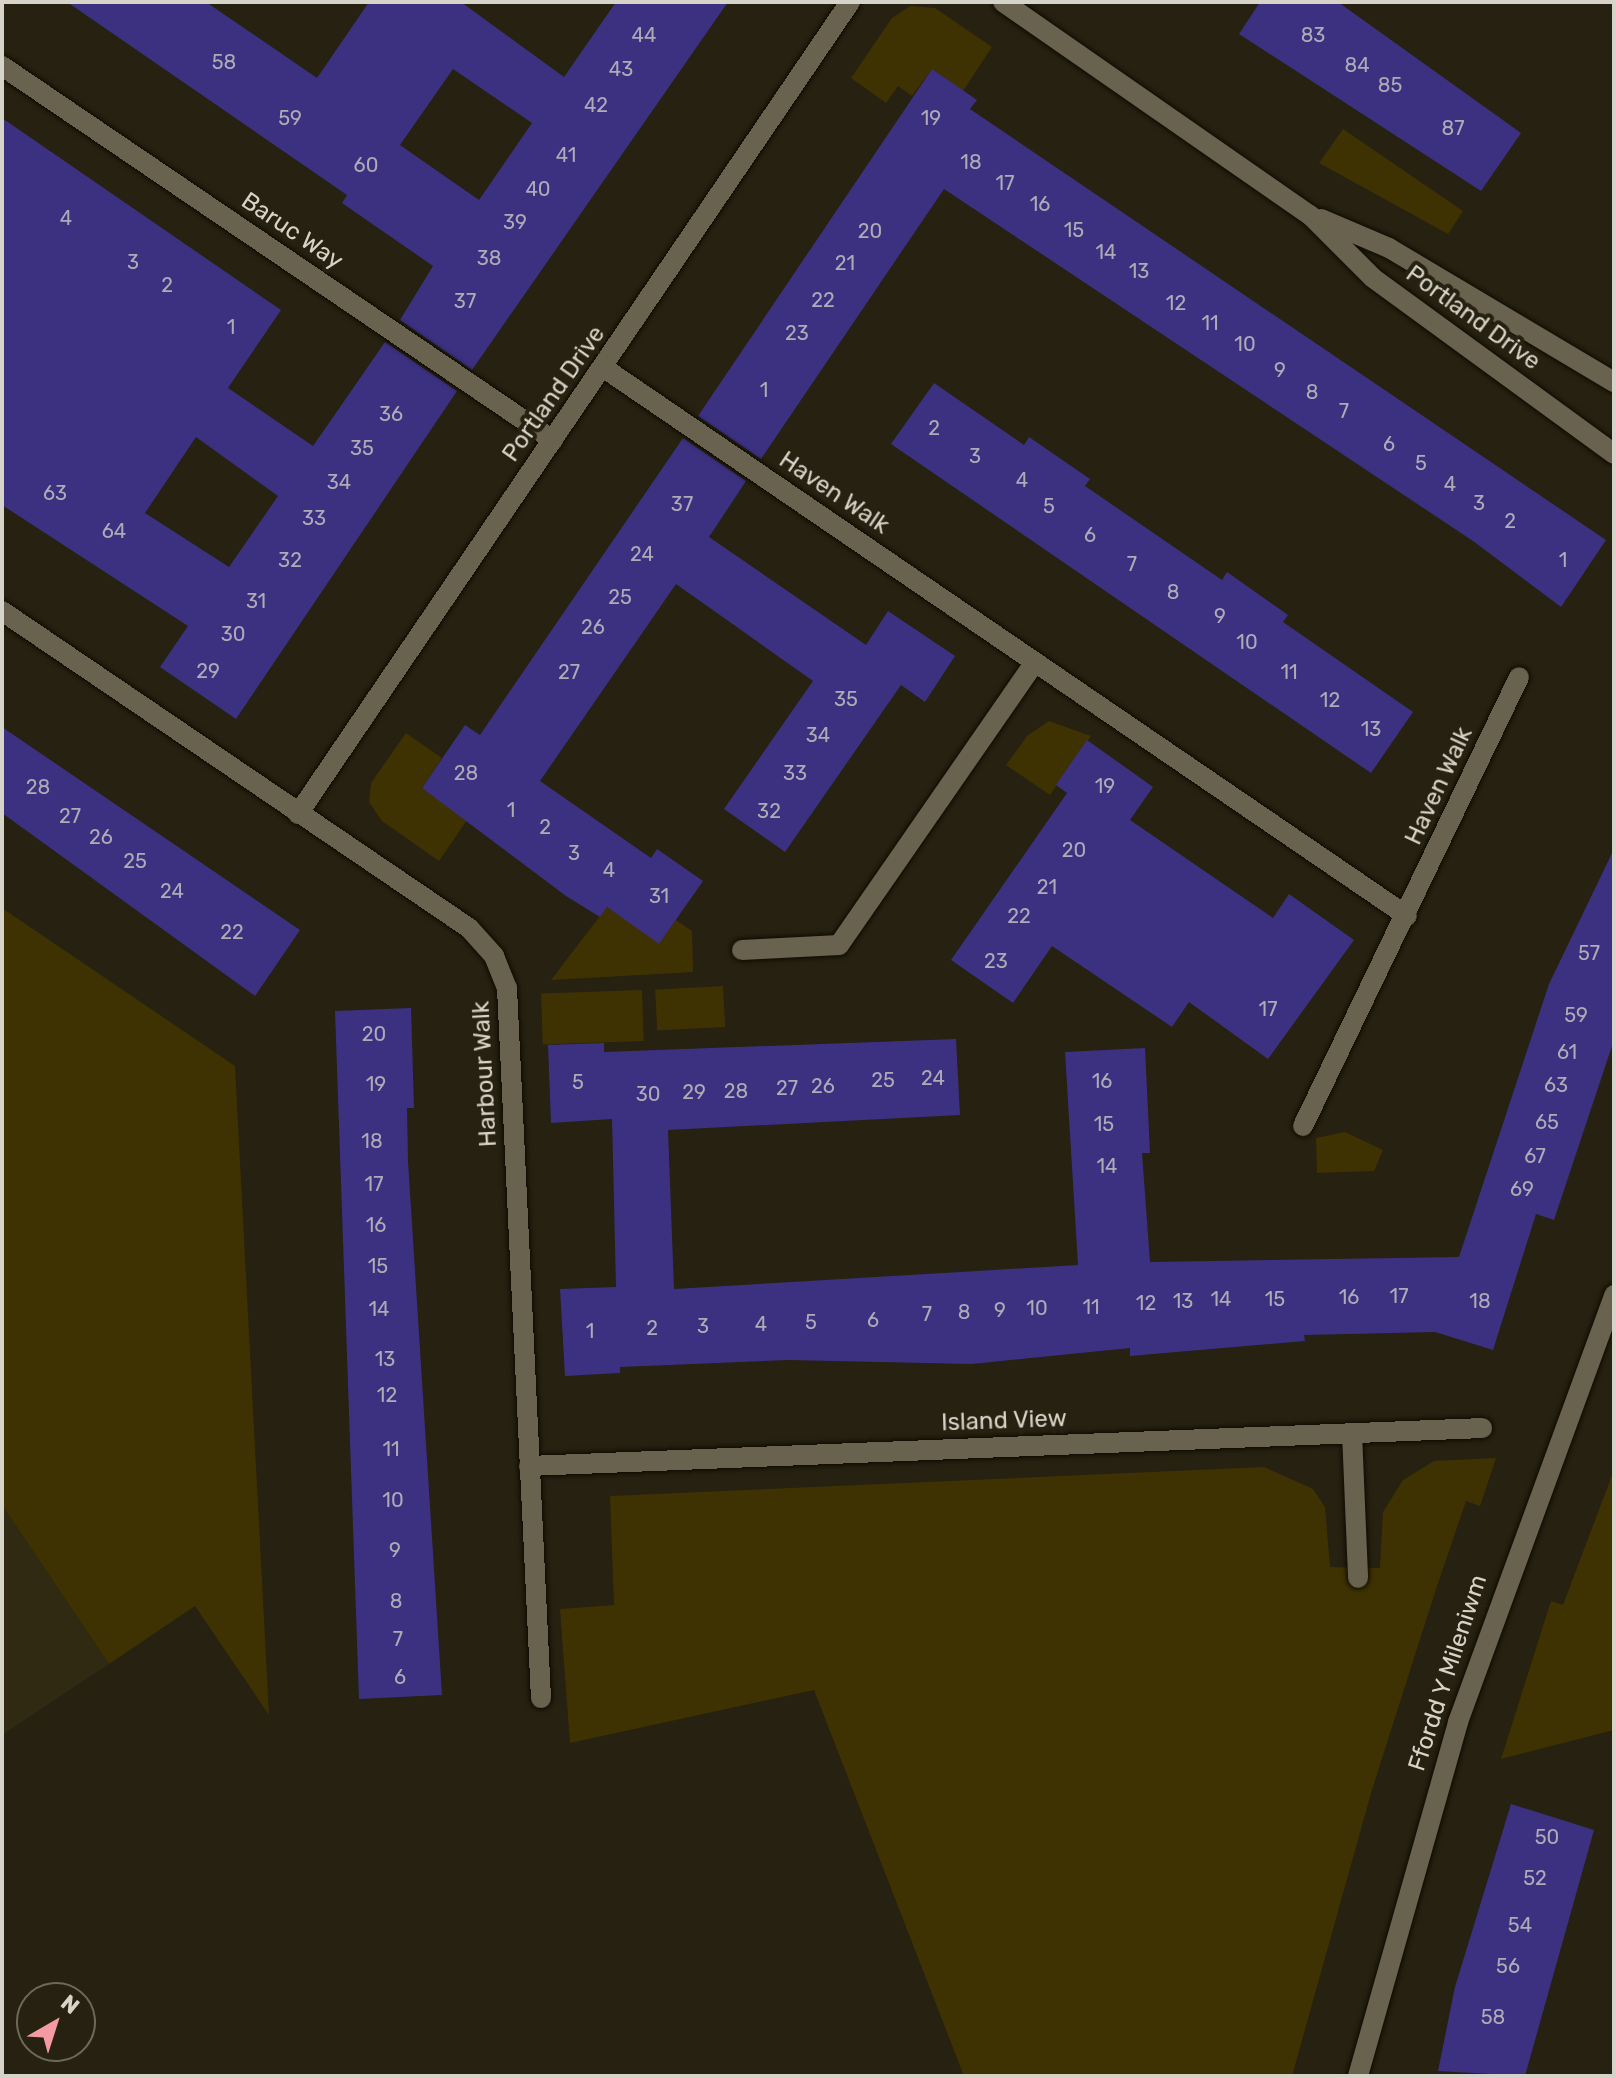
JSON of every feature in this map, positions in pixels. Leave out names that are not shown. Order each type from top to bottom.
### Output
[{"type":"street","name":"Portland Drive","points":[[298,814],[850,2]]},
{"type":"street","name":"Portland Drive","points":[[1003,2],[1310,215],[1373,278],[1614,454]]},
{"type":"street","name":"Baruc Way","points":[[2,66],[553,440]]},
{"type":"street","name":"Portland Drive","points":[[1310,215],[1389,248],[1614,382]]},
{"type":"street","name":"Haven Walk","points":[[604,368],[1407,916]]},
{"type":"street","name":"Harbour Walk","points":[[2,611],[469,928],[494,956],[507,988],[541,1698]]},
{"type":"street","points":[[742,950],[839,945],[1035,662]]},
{"type":"street","name":"Haven Walk","points":[[1303,1126],[1407,916],[1519,677]]},
{"type":"street","name":"Ffordd Y Mileniwm","points":[[1358,2076],[1458,1722],[1614,1295]]},
{"type":"street","name":"Island View","points":[[529,1466],[1482,1428]]},
{"type":"street","points":[[1352,1433],[1358,1578]]},
{"type":"shaded area","points":[[910,6],[935,8],[992,47],[963,91],[932,69],[912,96],[898,86],[886,103],[851,78],[892,18]]},
{"type":"shaded area","points":[[1343,129],[1463,211],[1448,234],[1319,163]]},
{"type":"shaded area","points":[[1049,721],[1091,736],[1050,795],[1006,765],[1027,736]]},
{"type":"shaded area","points":[[406,733],[442,758],[422,788],[467,820],[439,861],[382,821],[369,802],[371,783]]},
{"type":"shaded area","points":[[607,907],[659,943],[676,920],[692,931],[693,972],[551,980]]},
{"type":"shaded area","points":[[2,908],[235,1066],[269,1715],[195,1606],[109,1664],[2,1505]]},
{"type":"shaded area","points":[[723,986],[725,1027],[657,1031],[655,990]]},
{"type":"shaded area","points":[[642,990],[644,1041],[543,1044],[541,994]]},
{"type":"shaded area","points":[[1345,1132],[1383,1150],[1374,1171],[1317,1173],[1316,1138]]},
{"type":"shaded area","points":[[1496,1458],[1480,1506],[1466,1501],[1436,1589],[1371,1793],[1292,2076],[964,2076],[814,1690],[570,1743],[560,1609],[614,1605],[610,1496],[1264,1467],[1313,1489],[1325,1507],[1330,1567],[1380,1568],[1383,1512],[1403,1480],[1434,1461]]},
{"type":"shaded area","points":[[1614,1470],[1614,1730],[1501,1759],[1551,1601],[1563,1605]]},
{"type":"shaded area","points":[[2,1505],[109,1664],[2,1735]]},
{"type":"building","points":[[67,2],[206,2],[317,78],[369,2],[461,2],[564,77],[616,2],[728,2],[472,370],[400,320],[433,266],[342,203],[347,195]],"holes":[[[453,69],[532,123],[479,200],[400,145]]]},
{"type":"building","points":[[1260,2],[1338,2],[1521,133],[1481,191],[1239,34]]},
{"type":"building","points":[[932,69],[977,100],[970,109],[1606,540],[1561,607],[1473,541],[944,189],[761,459],[698,416]]},
{"type":"building","points":[[2,118],[281,310],[228,388],[313,446],[385,342],[457,391],[236,719],[160,667],[188,626],[2,505]],"holes":[[[196,437],[278,496],[229,567],[145,513]]]},
{"type":"building","points":[[934,383],[1024,445],[1029,437],[1090,479],[1085,486],[1222,580],[1227,572],[1288,615],[1283,622],[1413,712],[1371,773],[891,444]]},
{"type":"building","points":[[683,438],[746,481],[709,537],[866,645],[888,611],[955,656],[925,702],[901,685],[785,852],[724,809],[813,681],[676,584],[540,781],[651,858],[657,849],[703,881],[659,944],[607,907],[600,917],[566,896],[422,788],[465,725],[480,735]]},
{"type":"building","points":[[2,727],[300,930],[255,996],[2,813]]},
{"type":"building","points":[[1087,740],[1153,787],[1130,820],[1273,918],[1289,894],[1354,940],[1268,1059],[1189,1002],[1172,1027],[1052,946],[1013,1003],[951,960],[1067,793],[1056,785]]},
{"type":"building","points":[[1614,849],[1614,1040],[1554,1220],[1536,1214],[1493,1350],[1435,1332],[1304,1335],[1305,1341],[1130,1356],[1130,1348],[972,1364],[788,1360],[620,1367],[620,1373],[565,1376],[560,1289],[616,1287],[612,1119],[551,1123],[548,1045],[604,1043],[604,1052],[956,1039],[960,1115],[668,1130],[674,1289],[1078,1265],[1065,1052],[1145,1048],[1150,1153],[1142,1153],[1150,1262],[1459,1257],[1549,984]]},
{"type":"building","points":[[411,1008],[414,1108],[407,1108],[408,1161],[442,1695],[359,1699],[335,1011]]},
{"type":"building","points":[[1511,1804],[1594,1830],[1525,2076],[1438,2071],[1455,1987]]}]
